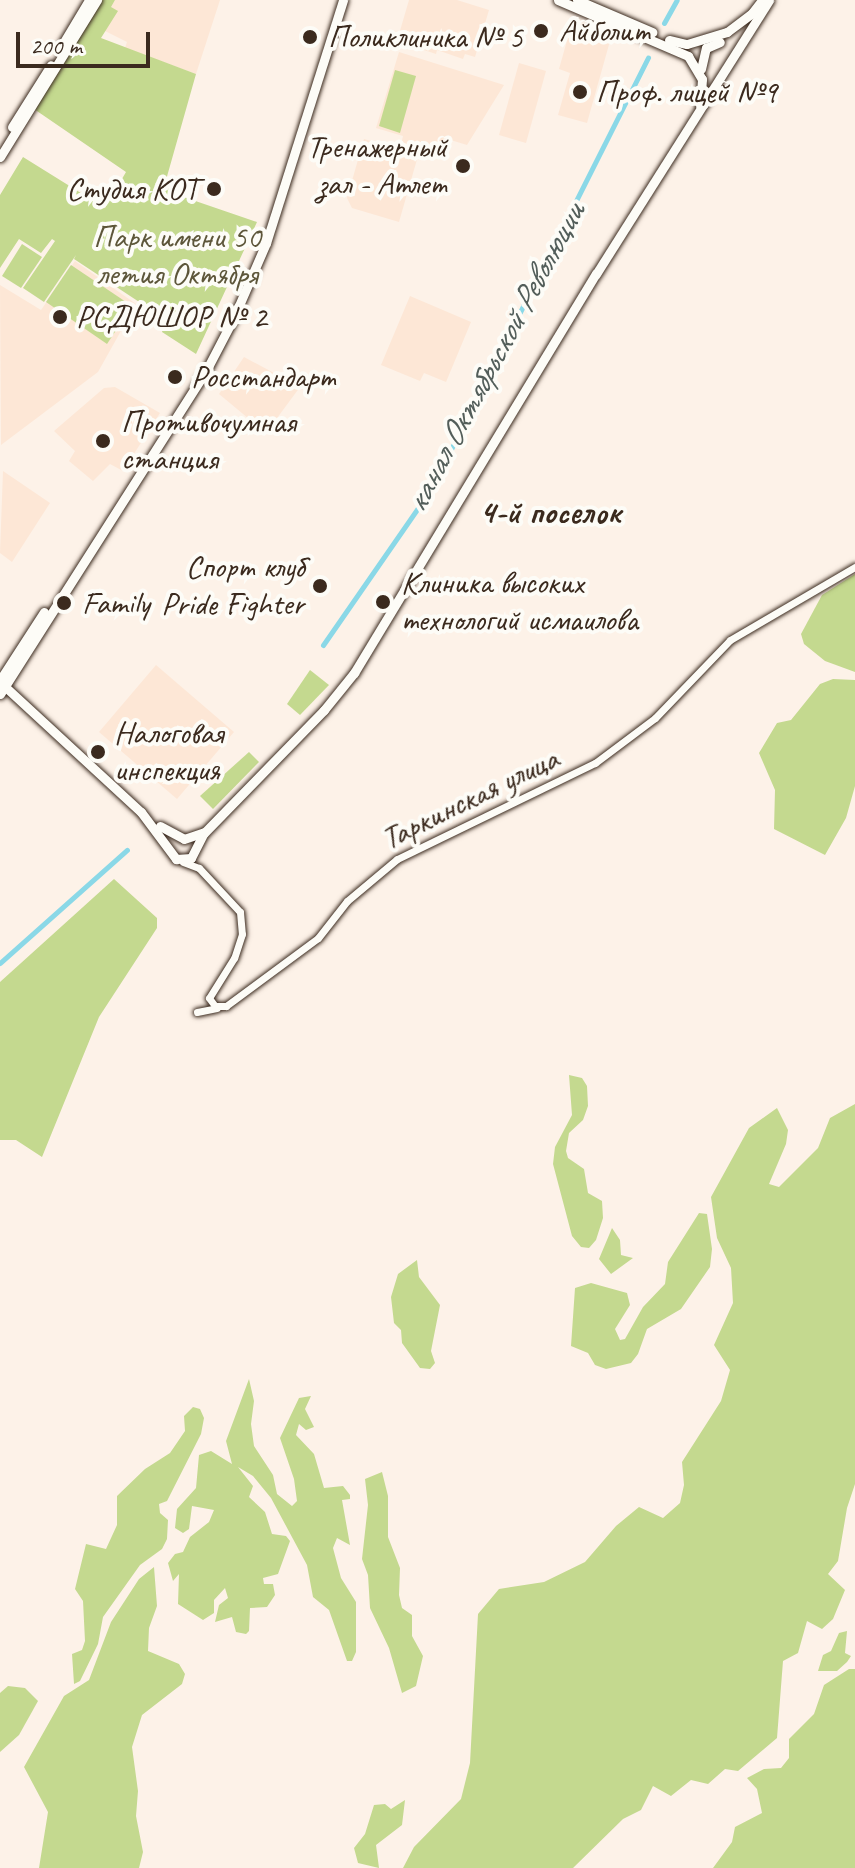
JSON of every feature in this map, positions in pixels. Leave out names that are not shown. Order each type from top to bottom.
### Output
[{"type":"main road","points":[[0,145],[89,0]]},
{"type":"main road","points":[[0,157],[97,0]]},
{"type":"main road","points":[[558,0],[688,56],[715,77],[724,72]]},
{"type":"main road","points":[[577,0],[677,43],[714,40],[729,49],[732,59]]},
{"type":"main road","points":[[141,812],[183,862],[191,858],[204,833],[324,710],[354,673],[766,1]]},
{"type":"main road","points":[[172,851],[175,842],[203,832],[323,709],[353,672],[704,103],[699,67],[714,40],[766,1]]},
{"type":"main road","points":[[195,849],[141,812],[1,685],[208,367],[234,317],[255,272],[277,211],[340,4]]},
{"type":"street","name":"Таркинская улица","points":[[219,1008],[235,1002],[318,938],[347,901],[397,859],[595,763],[673,701],[717,652],[738,635],[855,567]]},
{"type":"street","points":[[195,849],[199,868]]},
{"type":"street","points":[[183,862],[199,868],[240,912],[242,923],[234,958],[209,998],[219,1008]]},
{"type":"street","points":[[197,1012],[219,1008]]},
{"type":"shaded area","points":[[115,0],[220,0],[196,74],[125,48],[127,42],[105,31],[117,11],[110,7]]},
{"type":"shaded area","points":[[409,0],[457,0],[489,10],[475,57],[465,54],[463,59],[437,50],[436,54],[397,41]]},
{"type":"shaded area","name":"Проф. лицей №9","points":[[570,30],[610,41],[587,123],[558,115],[570,73],[559,69]]},
{"type":"shaded area","points":[[399,52],[504,85],[467,145],[444,138],[440,148],[422,142],[399,222],[352,208],[347,198],[364,139],[400,149],[403,136],[376,128]]},
{"type":"shaded area","points":[[519,63],[546,71],[526,143],[499,135]]},
{"type":"shaded area","points":[[75,261],[136,304],[98,372],[1,445],[0,285],[41,310]]},
{"type":"shaded area","points":[[410,296],[471,322],[446,382],[424,373],[420,381],[381,365]]},
{"type":"shaded area","points":[[244,357],[300,387],[266,433],[219,394]]},
{"type":"shaded area","name":"Противочумная станция","points":[[115,387],[160,413],[123,471],[110,464],[93,481],[69,461],[75,451],[54,431],[104,388]]},
{"type":"shaded area","points":[[3,471],[50,503],[12,562],[0,553]]},
{"type":"shaded area","points":[[156,665],[234,732],[177,799],[99,732]]},
{"type":"green space","name":"Парк имени 50 летия Октября","points":[[101,0],[115,0],[111,7],[118,11],[101,38],[196,74],[166,180],[175,194],[257,222],[196,354],[162,332],[165,319],[74,259],[76,255],[44,302],[23,288],[55,241],[52,239],[41,253],[19,239],[0,268],[0,195],[23,157],[105,208],[126,172],[34,109]]},
{"type":"green space","points":[[395,70],[416,76],[400,133],[379,126]]},
{"type":"green space","points":[[22,244],[42,257],[21,288],[2,276]]},
{"type":"green space","points":[[71,265],[132,306],[107,344],[46,302]]},
{"type":"green space","points":[[855,574],[855,672],[825,661],[804,644],[801,634],[822,595]]},
{"type":"green space","points":[[310,670],[329,685],[300,715],[287,704]]},
{"type":"green space","points":[[833,679],[855,680],[855,786],[846,818],[825,855],[774,829],[775,790],[759,753],[777,723],[791,720],[820,684]]},
{"type":"green space","points":[[249,752],[259,762],[213,809],[200,796]]},
{"type":"green space","points":[[114,879],[157,918],[157,928],[99,1017],[42,1157],[16,1140],[0,1140],[0,982]]},
{"type":"green space","points":[[569,1075],[582,1078],[587,1086],[588,1106],[583,1120],[569,1133],[566,1151],[568,1158],[584,1169],[588,1193],[602,1201],[603,1218],[596,1240],[589,1248],[581,1247],[572,1236],[553,1164],[555,1147],[572,1115]]},
{"type":"green space","points":[[855,1104],[855,1484],[847,1508],[838,1561],[828,1574],[845,1590],[833,1619],[822,1629],[807,1621],[798,1653],[783,1661],[777,1738],[738,1771],[725,1769],[708,1784],[691,1780],[671,1796],[653,1786],[641,1810],[623,1819],[573,1868],[403,1868],[414,1847],[461,1799],[470,1763],[478,1614],[499,1589],[544,1582],[585,1562],[616,1526],[639,1507],[663,1518],[680,1503],[684,1485],[682,1462],[721,1401],[730,1370],[714,1345],[733,1303],[731,1268],[717,1238],[711,1197],[749,1128],[777,1108],[788,1130],[786,1144],[769,1184],[779,1187],[818,1148],[830,1118]]},
{"type":"green space","points":[[699,1213],[707,1214],[712,1249],[710,1267],[681,1309],[647,1329],[638,1354],[631,1363],[606,1369],[595,1365],[588,1353],[571,1346],[575,1288],[591,1283],[627,1293],[630,1305],[615,1329],[620,1340],[625,1339],[643,1307],[665,1284],[668,1262]]},
{"type":"green space","points":[[612,1228],[620,1240],[621,1255],[633,1258],[611,1274],[599,1259]]},
{"type":"green space","points":[[417,1260],[419,1277],[440,1305],[431,1351],[435,1363],[430,1369],[420,1368],[402,1343],[401,1330],[394,1323],[391,1297],[398,1274]]},
{"type":"green space","points":[[249,1379],[254,1401],[251,1424],[254,1446],[273,1475],[277,1494],[292,1506],[297,1501],[294,1479],[280,1438],[299,1398],[311,1396],[305,1409],[314,1427],[306,1430],[299,1424],[296,1435],[314,1454],[324,1488],[343,1486],[350,1495],[350,1499],[342,1500],[350,1545],[337,1538],[333,1548],[341,1578],[356,1602],[356,1652],[352,1661],[347,1661],[329,1610],[313,1597],[307,1565],[271,1498],[253,1476],[238,1467],[253,1486],[249,1497],[265,1512],[272,1534],[286,1536],[290,1541],[278,1574],[263,1578],[264,1584],[273,1584],[275,1595],[267,1607],[250,1608],[249,1631],[246,1634],[236,1632],[232,1617],[215,1622],[219,1605],[228,1598],[225,1588],[214,1600],[214,1613],[203,1620],[178,1604],[179,1574],[173,1581],[168,1563],[175,1554],[183,1552],[190,1537],[209,1522],[214,1510],[192,1506],[189,1529],[183,1533],[175,1528],[177,1509],[196,1488],[199,1455],[211,1451],[232,1464],[226,1441]]},
{"type":"green space","points":[[193,1407],[200,1409],[204,1418],[201,1434],[167,1501],[159,1504],[160,1513],[168,1520],[167,1539],[162,1549],[140,1565],[103,1617],[98,1644],[80,1681],[74,1684],[72,1654],[82,1650],[85,1641],[83,1601],[75,1589],[86,1544],[106,1549],[117,1525],[117,1496],[145,1469],[170,1453],[185,1431],[184,1416]]},
{"type":"green space","points":[[382,1472],[388,1496],[388,1537],[400,1568],[399,1595],[402,1608],[412,1615],[412,1636],[423,1656],[416,1686],[402,1693],[389,1648],[370,1608],[368,1575],[362,1559],[368,1505],[365,1479]]},
{"type":"green space","points":[[154,1567],[157,1606],[149,1628],[148,1651],[179,1664],[185,1674],[182,1684],[142,1715],[132,1747],[138,1791],[136,1816],[143,1852],[139,1868],[39,1868],[48,1812],[24,1767],[64,1696],[89,1680],[111,1622],[139,1579]]},
{"type":"green space","points":[[847,1631],[845,1653],[851,1656],[847,1662],[837,1671],[818,1671],[823,1655],[831,1651],[839,1633]]},
{"type":"green space","points":[[849,1669],[855,1669],[855,1868],[713,1868],[732,1842],[735,1827],[762,1813],[757,1789],[747,1778],[764,1769],[781,1768],[789,1758],[789,1739],[814,1714],[824,1685]]},
{"type":"green space","points":[[8,1686],[25,1688],[38,1701],[19,1735],[0,1752],[0,1693]]},
{"type":"green space","points":[[405,1800],[402,1825],[376,1845],[379,1868],[358,1863],[354,1848],[365,1834],[374,1805],[385,1804],[391,1809]]},
{"type":"waterway","name":"канал Октябрьской Революции","points":[[664,23],[677,0]]},
{"type":"waterway","name":"канал Октябрьской Революции","points":[[323,645],[431,489],[648,58]]},
{"type":"waterway","name":"канал Октябрьской Революции","points":[[0,963],[127,850]]},
{"type":"place","name":"Айболит","points":[[541,31]]},
{"type":"place","name":"Поликлиника № 5","points":[[310,37]]},
{"type":"place","name":"Проф. лицей №9","points":[[580,92]]},
{"type":"place","name":"Тренажерный зал - Атлет","points":[[463,166]]},
{"type":"place","name":"Студия КОТ","points":[[214,189]]},
{"type":"place","name":"РСДЮШОР № 2","points":[[60,317]]},
{"type":"place","name":"Росстандарт","points":[[175,377]]},
{"type":"place","name":"Противочумная станция","points":[[103,441]]},
{"type":"place","name":"Спорт клуб Pride Fighter","points":[[320,586]]},
{"type":"place","name":"Клиника высоких технологий исмаилова","points":[[383,602]]},
{"type":"place","name":"Family","points":[[64,603]]},
{"type":"place","name":"Налоговая инспекция","points":[[98,752]]},
{"type":"district","name":"4-й поселок","points":[[550,512]]}]
